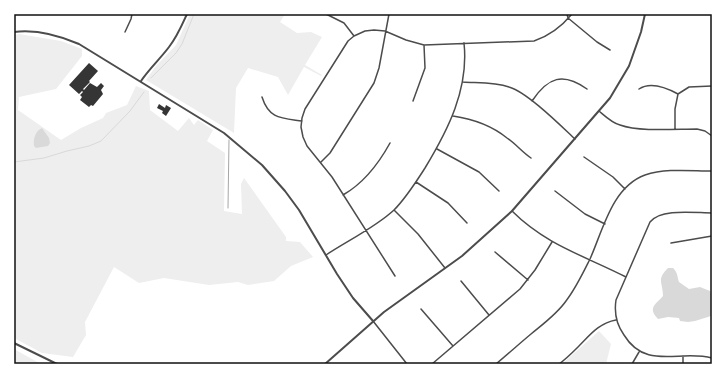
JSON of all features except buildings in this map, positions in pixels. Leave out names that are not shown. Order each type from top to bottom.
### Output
[{"type":"street","points":[[125,32],[132,14]]},
{"type":"street","points":[[141,81],[170,46],[180,30],[187,14]]},
{"type":"street","points":[[326,14],[344,23],[354,36]]},
{"type":"street","points":[[321,162],[330,153],[374,83],[379,68],[389,14]]},
{"type":"street","points":[[395,276],[321,162],[304,141],[302,121],[304,113],[345,46],[354,36],[370,30],[385,31],[406,40],[424,45],[534,42],[552,33],[572,14]]},
{"type":"street","points":[[325,364],[373,321],[481,240],[512,211],[599,112],[616,90],[629,66],[641,32],[645,14]]},
{"type":"street","points":[[568,18],[597,42],[610,50]]},
{"type":"street","points":[[14,32],[37,32],[71,40],[91,50],[229,136],[262,165],[285,191],[308,223],[353,298],[407,364]]},
{"type":"street","points":[[326,255],[365,231],[394,210],[416,182],[436,149],[453,116],[463,82],[465,53],[464,43]]},
{"type":"street","points":[[413,101],[425,68],[424,45]]},
{"type":"street","points":[[532,101],[545,86],[552,81],[559,79],[567,79],[577,82],[587,89]]},
{"type":"street","points":[[463,82],[511,87],[532,101],[575,139]]},
{"type":"street","points":[[638,89],[642,87],[658,86],[665,87],[678,94]]},
{"type":"street","points":[[675,129],[675,109],[678,94],[689,87],[712,86]]},
{"type":"street","points":[[262,97],[270,113],[285,119],[302,121]]},
{"type":"street","points":[[599,112],[609,120],[626,128],[702,130],[712,136]]},
{"type":"street","points":[[453,116],[483,123],[493,128],[531,158]]},
{"type":"street","points":[[343,195],[370,172],[390,143]]},
{"type":"street","points":[[436,149],[480,172],[499,191]]},
{"type":"street","points":[[584,157],[612,177],[625,189]]},
{"type":"street","points":[[496,364],[560,309],[575,287],[589,260],[613,206],[625,189],[635,180],[647,175],[673,171],[712,172]]},
{"type":"street","points":[[416,182],[448,203],[467,223]]},
{"type":"street","points":[[555,191],[575,208],[590,218],[604,224]]},
{"type":"street","points":[[394,210],[418,234],[445,268]]},
{"type":"street","points":[[512,211],[529,226],[552,242],[626,277]]},
{"type":"street","points":[[712,213],[664,214],[653,218],[616,300],[615,307],[616,320],[620,330],[626,340],[639,352],[651,356],[699,356],[712,358]]},
{"type":"street","points":[[671,243],[712,236]]},
{"type":"street","points":[[432,364],[513,296],[528,280],[552,242]]},
{"type":"street","points":[[495,252],[528,280]]},
{"type":"street","points":[[460,281],[489,315]]},
{"type":"street","points":[[421,310],[453,346]]},
{"type":"street","points":[[559,364],[594,331],[608,321],[616,320]]},
{"type":"street","points":[[14,343],[57,364]]},
{"type":"street","points":[[632,364],[639,352]]},
{"type":"street","points":[[683,356],[683,364]]},
{"type":"lane","points":[[228,208],[229,136]]},
{"type":"shaded area","points":[[190,14],[285,14],[280,22],[297,33],[311,32],[322,37],[305,65],[322,75],[321,76],[304,67],[288,95],[278,77],[248,68],[236,88],[234,133],[146,80],[156,66],[176,45]]},
{"type":"shaded area","points":[[19,34],[61,41],[82,49],[82,56],[56,89],[19,97],[18,110],[61,140],[81,128],[103,118],[106,113],[127,105],[136,86],[149,91],[150,110],[178,131],[189,118],[194,125],[198,120],[213,130],[207,141],[225,153],[224,211],[242,214],[241,184],[244,178],[286,237],[286,241],[300,242],[313,257],[291,266],[274,281],[248,285],[238,282],[209,285],[164,278],[139,283],[114,267],[85,322],[86,335],[73,357],[42,353],[14,338],[14,35]]},
{"type":"shaded area","points":[[42,128],[49,138],[50,143],[48,146],[36,148],[34,146],[34,138],[38,131]]},
{"type":"shaded area","points":[[668,268],[673,268],[677,273],[679,282],[689,289],[700,287],[710,291],[712,295],[711,316],[688,322],[680,321],[679,318],[668,317],[658,319],[653,312],[653,309],[655,304],[663,296],[661,278]]},
{"type":"shaded area","points":[[599,331],[611,344],[606,364],[562,364]]},
{"type":"shaded area","points":[[14,349],[41,364],[14,364]]},
{"type":"waterway","points":[[151,78],[176,53],[182,44],[194,14]]},
{"type":"waterway","points":[[14,162],[44,158],[89,146],[101,141],[130,111],[144,92]]}]
